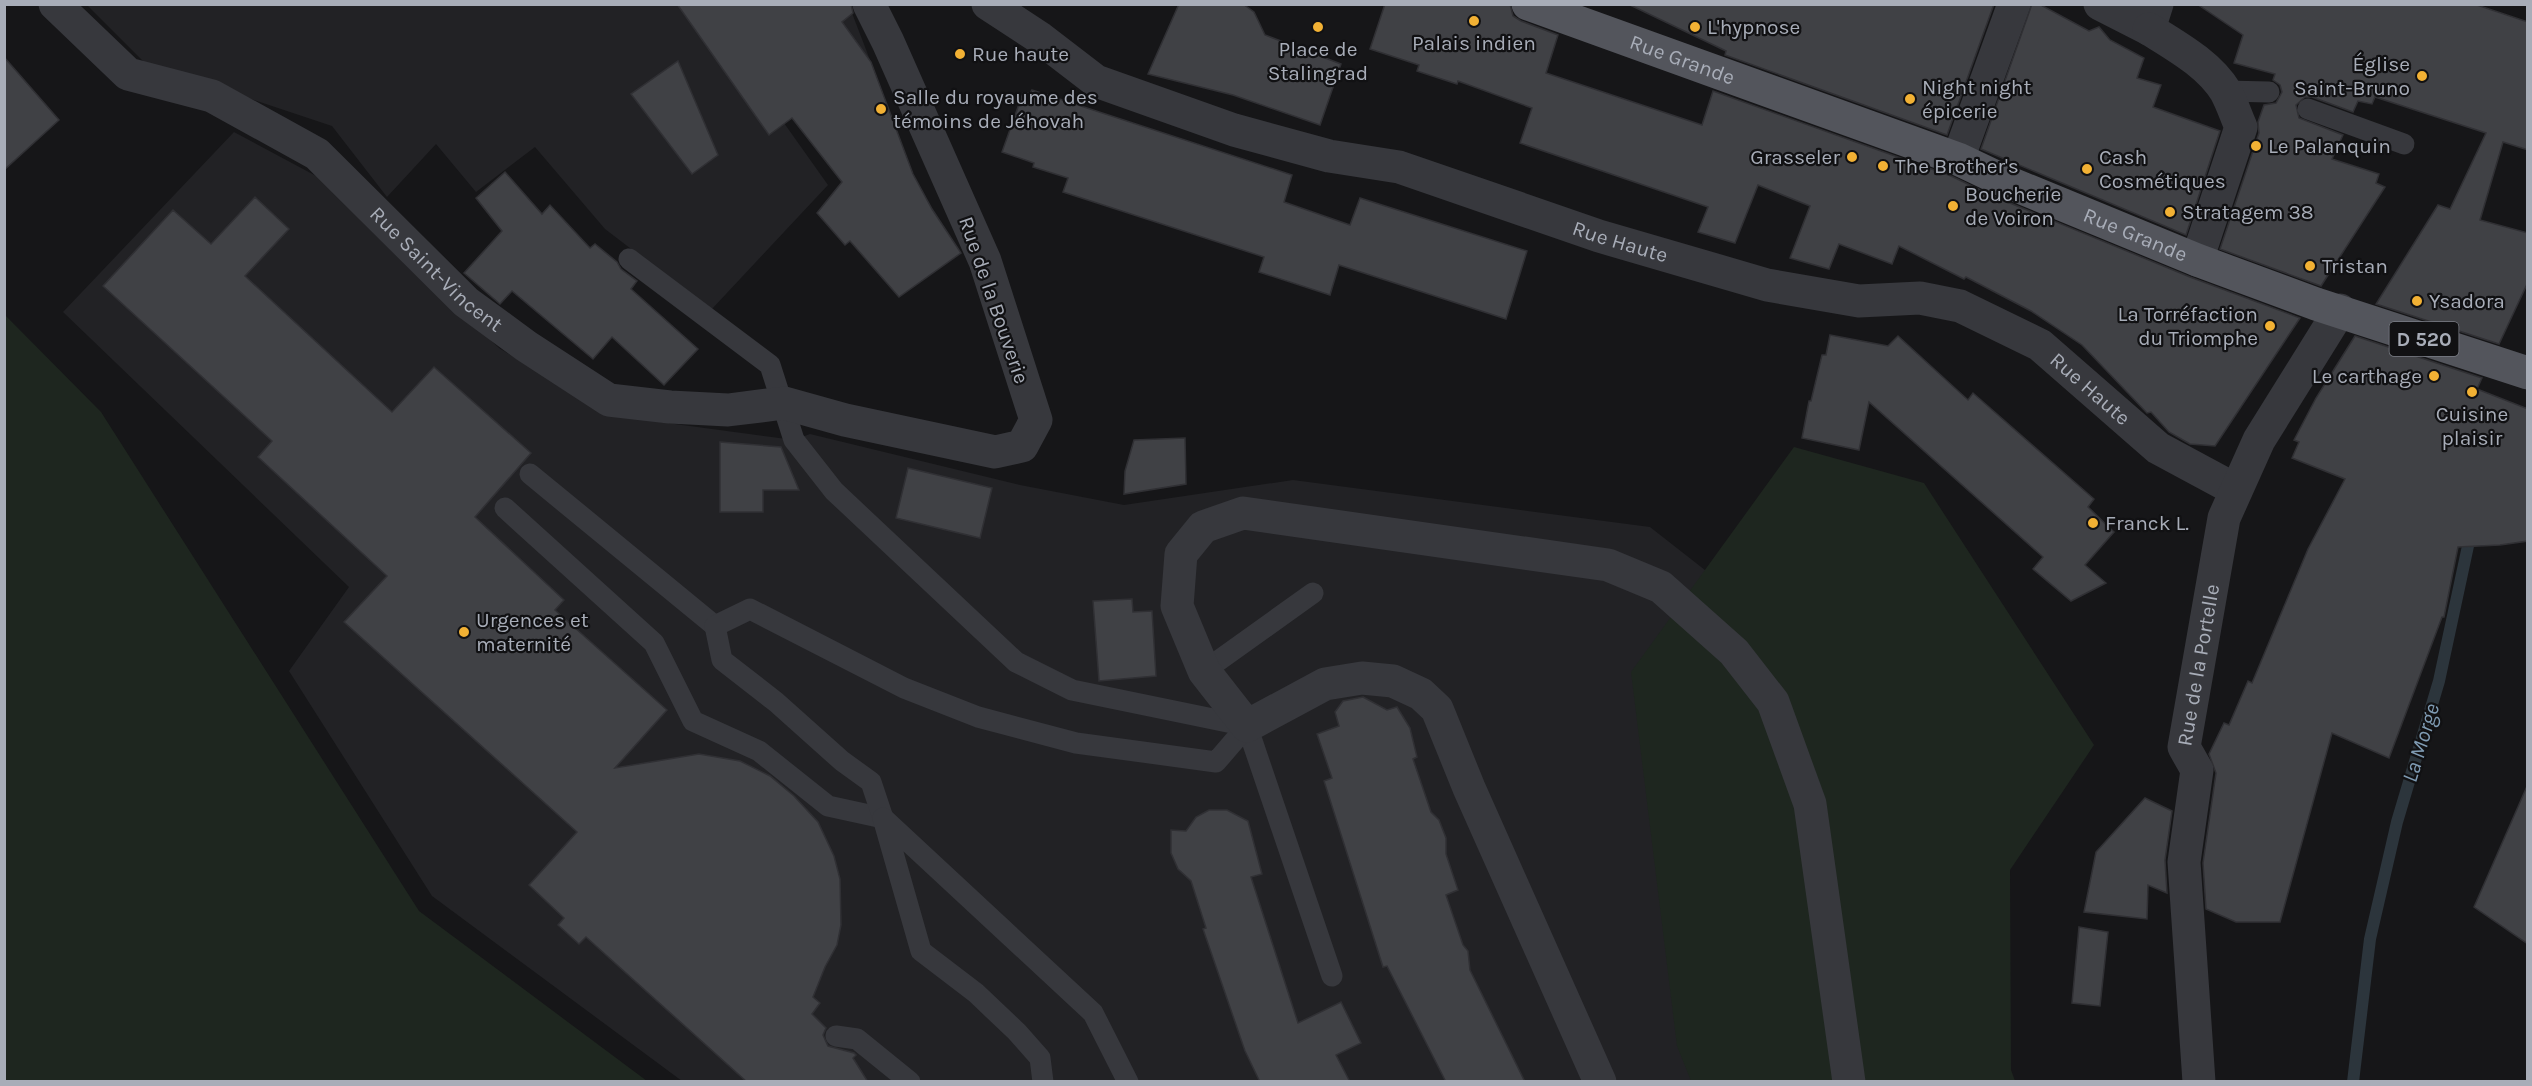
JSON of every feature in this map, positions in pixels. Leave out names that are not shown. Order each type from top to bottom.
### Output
[{"type":"main road","name":"Rue Grande","points":[[1528,4],[1958,159],[2000,179],[2197,260],[2316,304],[2518,370]]},
{"type":"street","name":"Rue Saint-Vincent","points":[[56,4],[128,74],[212,96],[317,154],[466,302],[526,346],[609,400],[670,407],[728,410],[784,403],[860,423]]},
{"type":"street","name":"Rue de la Bouverie","points":[[860,423],[995,452],[1022,446],[1036,420],[985,261],[869,4]]},
{"type":"street","name":"Rue Haute","points":[[988,4],[1040,38],[1096,81],[1234,130],[1329,156],[1399,167],[1599,236],[1767,285],[1859,301],[1920,298],[1960,306],[2040,345],[2158,448],[2236,490]]},
{"type":"street","points":[[1958,159],[2014,4]]},
{"type":"street","points":[[2100,4],[2153,17],[2225,91],[2241,127],[2197,260]]},
{"type":"street","name":"Rue de la Portelle","points":[[2199,1082],[2184,862],[2197,770],[2184,747],[2224,518],[2259,440],[2340,310]]},
{"type":"street","points":[[1600,1082],[1456,758],[1437,709],[1421,694],[1393,681],[1362,678],[1325,684],[1247,726],[1204,671],[1177,606],[1181,554],[1203,527],[1243,513],[1608,565],[1662,587],[1734,652],[1773,702],[1810,804],[1849,1082]]},
{"type":"lane","points":[[2225,91],[2269,92]]},
{"type":"lane","points":[[2308,109],[2404,144]]},
{"type":"lane","points":[[629,258],[770,365],[794,440],[834,491],[1017,662],[1072,690],[1247,726]]},
{"type":"lane","points":[[530,474],[715,626],[722,660],[871,782],[921,951],[976,993],[1017,1032],[1040,1058],[1043,1082]]},
{"type":"lane","points":[[505,508],[654,643],[693,721],[759,751],[828,806],[883,818],[1094,1013],[1128,1082]]},
{"type":"lane","points":[[1204,671],[1313,593]]},
{"type":"lane","points":[[715,626],[750,609],[904,688],[978,717],[1076,743],[1216,762],[1247,726]]},
{"type":"lane","points":[[1247,726],[1332,976]]},
{"type":"lane","points":[[836,1036],[857,1039],[910,1082]]},
{"type":"shaded area","points":[[87,5],[846,5],[852,13],[870,60],[784,123],[828,185],[711,310],[605,229],[535,147],[476,192],[436,144],[387,197],[332,126],[146,64]]},
{"type":"shaded area","points":[[234,132],[318,177],[499,348],[608,415],[794,440],[810,434],[1020,485],[1124,505],[1293,480],[1650,527],[1742,599],[1828,1081],[682,1081],[432,896],[289,671],[349,587],[63,312]]},
{"type":"shaded area","points":[[4,314],[101,412],[419,911],[647,1081],[5,1081]]},
{"type":"shaded area","points":[[1794,447],[1924,483],[2094,745],[2010,870],[2011,1070],[2015,1081],[1691,1081],[1677,1046],[1631,672]]},
{"type":"building","points":[[677,4],[851,4],[853,13],[842,22],[871,62],[913,174],[932,209],[961,253],[899,297],[850,241],[845,245],[817,213],[842,182],[792,118],[769,135]]},
{"type":"building","points":[[1179,4],[1243,4],[1254,12],[1265,35],[1341,64],[1320,125],[1233,95],[1148,74]]},
{"type":"building","points":[[1385,4],[1510,4],[1513,16],[1558,35],[1546,73],[1702,125],[1713,91],[1951,176],[1993,196],[2190,277],[2300,318],[2215,446],[2190,444],[2169,432],[2151,412],[2147,413],[2082,345],[2031,311],[1966,277],[1964,279],[1899,246],[1892,264],[1839,244],[1829,269],[1790,258],[1810,206],[1758,185],[1735,243],[1698,232],[1708,207],[1520,143],[1532,108],[1458,81],[1457,84],[1417,71],[1419,65],[1370,49]]},
{"type":"building","points":[[1628,4],[1994,4],[1947,135],[1725,55],[1726,51]]},
{"type":"building","points":[[2032,4],[2039,4],[2089,31],[2099,27],[2110,40],[2144,58],[2137,78],[2161,85],[2153,107],[2220,131],[2186,235],[1981,149]]},
{"type":"building","points":[[2197,4],[2474,4],[2528,22],[2528,150],[2503,142],[2480,220],[2528,233],[2528,282],[2499,344],[2376,304],[2438,205],[2450,209],[2486,133],[2375,97],[2372,104],[2358,101],[2353,112],[2312,97],[2305,97],[2296,105],[2299,118],[2343,135],[2332,159],[2379,174],[2376,183],[2385,187],[2321,286],[2220,249],[2259,133],[2258,122],[2264,105],[2276,103],[2282,92],[2280,85],[2273,80],[2275,74],[2234,63],[2243,35]]},
{"type":"building","points":[[4,57],[59,120],[4,170]]},
{"type":"building","points":[[678,61],[718,155],[692,174],[631,94]]},
{"type":"building","points":[[1032,90],[1292,175],[1284,202],[1350,225],[1360,198],[1527,251],[1506,319],[1339,265],[1330,295],[1259,272],[1264,257],[1063,192],[1068,178],[1033,167],[1034,163],[1002,152],[1023,93],[1030,93]]},
{"type":"building","points":[[505,172],[542,214],[550,205],[590,248],[595,244],[617,262],[621,269],[637,281],[631,289],[698,349],[664,385],[612,337],[593,359],[512,291],[500,304],[464,273],[502,231],[476,198]]},
{"type":"building","name":"Urgences et maternité","points":[[255,197],[289,229],[245,276],[392,412],[434,367],[531,453],[475,517],[564,600],[555,610],[667,710],[615,768],[699,754],[740,761],[770,776],[794,796],[818,822],[834,856],[840,879],[841,925],[837,945],[813,997],[820,1003],[812,1014],[826,1028],[823,1035],[828,1046],[854,1053],[856,1055],[853,1058],[868,1082],[747,1082],[586,937],[579,944],[558,925],[564,918],[529,885],[577,832],[344,622],[387,576],[258,457],[272,441],[103,286],[173,210],[211,244]]},
{"type":"building","points":[[1830,335],[1888,346],[1898,336],[1968,400],[1973,393],[2094,499],[2088,507],[2114,532],[2085,565],[2106,583],[2071,601],[2033,569],[2043,557],[1869,402],[1859,450],[1802,438],[1809,401],[1811,401],[1822,355],[1826,355]]},
{"type":"building","points":[[2355,336],[2482,378],[2477,389],[2528,409],[2528,541],[2458,547],[2444,617],[2442,617],[2389,758],[2332,733],[2280,922],[2236,922],[2206,909],[2203,863],[2216,773],[2209,754],[2224,723],[2229,725],[2248,681],[2252,683],[2308,549],[2345,479],[2292,458],[2299,442],[2294,440],[2316,398]]},
{"type":"building","points":[[1185,438],[1186,484],[1124,494],[1125,471],[1134,440]]},
{"type":"building","points":[[720,442],[781,447],[799,490],[763,490],[763,512],[720,512]]},
{"type":"building","points":[[908,468],[992,488],[980,538],[896,518]]},
{"type":"building","points":[[1132,599],[1133,612],[1152,611],[1156,676],[1099,681],[1093,601]]},
{"type":"building","points":[[1363,697],[1387,710],[1397,707],[1410,728],[1417,757],[1413,759],[1431,812],[1439,820],[1446,838],[1446,854],[1458,890],[1446,895],[1463,945],[1468,951],[1470,970],[1525,1082],[1446,1082],[1387,966],[1383,967],[1324,781],[1332,778],[1317,734],[1339,726],[1335,712],[1343,701]]},
{"type":"building","points":[[2528,784],[2528,944],[2474,907]]},
{"type":"building","points":[[2145,798],[2172,811],[2165,860],[2167,893],[2148,885],[2147,919],[2084,912],[2096,852]]},
{"type":"building","points":[[1209,810],[1227,810],[1248,821],[1262,874],[1251,877],[1298,1023],[1341,1002],[1361,1043],[1336,1055],[1350,1082],[1260,1082],[1245,1051],[1203,929],[1206,928],[1191,881],[1178,869],[1171,853],[1171,830],[1186,831],[1196,817]]},
{"type":"building","points":[[2079,927],[2108,932],[2100,1006],[2072,1003]]},
{"type":"waterway","name":"La Morge","points":[[2353,1082],[2370,939],[2397,822],[2439,681],[2471,532]]},
{"type":"place","name":"Palais indien","points":[[1474,21]]},
{"type":"place","name":"Place de Stalingrad","points":[[1318,27]]},
{"type":"place","name":"L'hypnose","points":[[1695,27]]},
{"type":"place","name":"Rue haute","points":[[960,54]]},
{"type":"place","name":"Église Saint-Bruno","points":[[2422,76]]},
{"type":"place","name":"Night night épicerie","points":[[1910,99]]},
{"type":"place","name":"Salle du royaume des témoins de Jéhovah","points":[[881,109]]},
{"type":"place","name":"Le Palanquin","points":[[2256,146]]},
{"type":"place","name":"Grasseler","points":[[1852,157]]},
{"type":"place","name":"The Brother's","points":[[1883,166]]},
{"type":"place","name":"Cash Cosmétiques","points":[[2087,169]]},
{"type":"place","name":"Boucherie de Voiron","points":[[1953,206]]},
{"type":"place","name":"Stratagem 38","points":[[2170,212]]},
{"type":"place","name":"Tristan","points":[[2310,266]]},
{"type":"place","name":"Ysadora","points":[[2417,301]]},
{"type":"place","name":"La Torréfaction du Triomphe","points":[[2270,326]]},
{"type":"place","name":"Le carthage","points":[[2434,376]]},
{"type":"place","name":"Cuisine plaisir","points":[[2472,392]]},
{"type":"place","name":"Franck L.","points":[[2093,523]]},
{"type":"place","name":"Urgences et maternité","points":[[464,632]]}]
